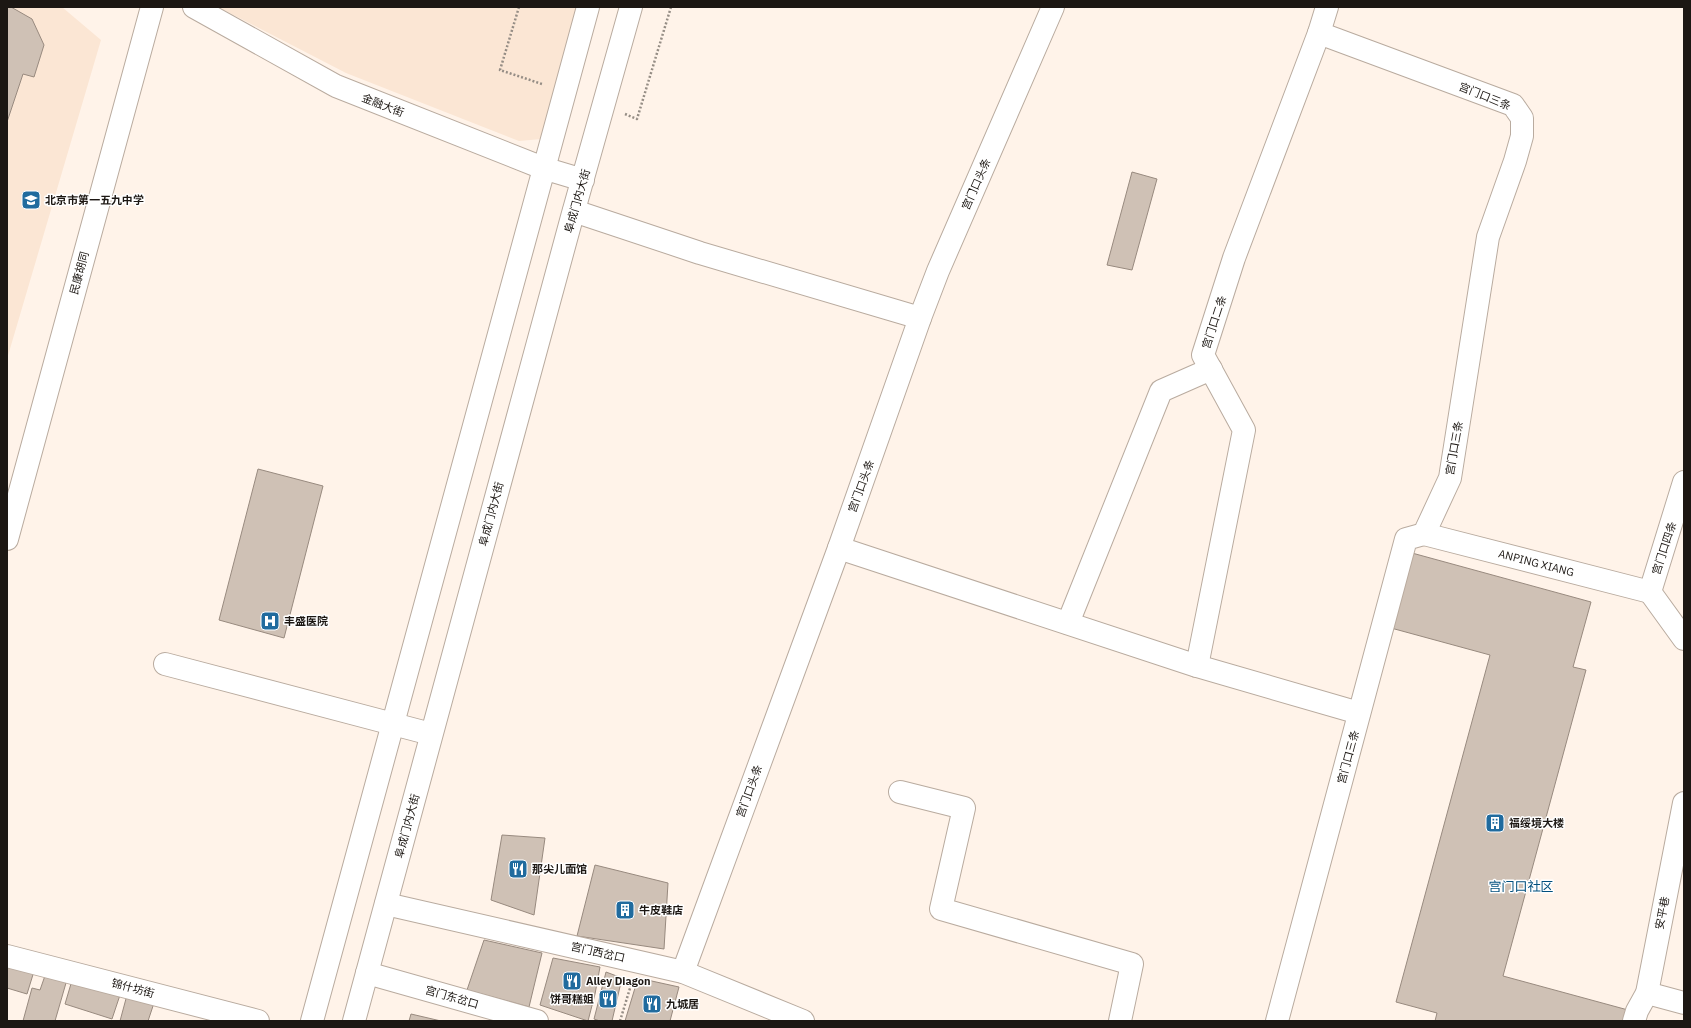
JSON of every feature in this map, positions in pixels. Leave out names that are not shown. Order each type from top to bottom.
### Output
[{"type":"main road","name":"民康胡同","points":[[7,539],[152,7]]},
{"type":"main road","name":"金融大街","points":[[194,7],[336,86],[543,168],[582,180]]},
{"type":"main road","points":[[312,1021],[588,7]]},
{"type":"main road","name":"阜成门内大街","points":[[354,1021],[582,180],[632,7]]},
{"type":"main road","name":"宫门口头条","points":[[683,972],[938,271],[1053,7]]},
{"type":"main road","name":"宫门口二条","points":[[1197,666],[1244,430],[1203,355],[1232,266],[1319,33],[1327,7]]},
{"type":"main road","name":"宫门口三条","points":[[1277,1021],[1406,539],[1424,534],[1450,478],[1488,237],[1522,136],[1522,118],[1513,105],[1319,33]]},
{"type":"main road","points":[[574,211],[700,253],[920,318]]},
{"type":"main road","points":[[1068,622],[1161,391],[1211,369]]},
{"type":"main road","name":"宫门口四条","points":[[1650,592],[1683,491]]},
{"type":"main road","name":"ANPING XIANG","points":[[1424,534],[1650,592]]},
{"type":"main road","points":[[838,548],[1068,622],[1197,666],[1359,713]]},
{"type":"main road","points":[[1650,592],[1684,639]]},
{"type":"main road","points":[[165,664],[431,734]]},
{"type":"main road","points":[[900,792],[964,808],[941,909],[1132,964],[1120,1021]]},
{"type":"main road","name":"安平巷","points":[[1634,1021],[1636,1010],[1647,994],[1684,803]]},
{"type":"main road","name":"宫门西岔口","points":[[386,904],[683,972],[803,1021]]},
{"type":"main road","name":"锦什坊街","points":[[7,956],[258,1021]]},
{"type":"main road","name":"宫门东岔口","points":[[367,973],[537,1021]]},
{"type":"main road","points":[[1647,994],[1684,1003]]},
{"type":"path","points":[[620,1021],[639,961]]},
{"type":"shaded area","name":"北京市第一五九中学","points":[[7,7],[62,7],[101,40],[7,359]]},
{"type":"shaded area","points":[[218,7],[600,7],[564,137],[519,141],[346,73]]},
{"type":"building","points":[[7,7],[11,7],[32,19],[44,45],[34,77],[23,74],[7,122]]},
{"type":"building","points":[[1132,172],[1157,179],[1132,270],[1107,265]]},
{"type":"building","points":[[258,469],[323,486],[284,638],[219,620]]},
{"type":"building","name":"福绥境大楼","points":[[1412,553],[1591,602],[1573,667],[1586,670],[1503,976],[1628,1010],[1625,1021],[1435,1021],[1437,1013],[1396,1002],[1490,655],[1391,628]]},
{"type":"building","name":"那尖儿面馆","points":[[502,835],[545,838],[534,915],[491,900]]},
{"type":"building","name":"牛皮鞋店","points":[[595,865],[668,883],[664,949],[577,936]]},
{"type":"building","points":[[484,940],[542,953],[529,1007],[467,990]]},
{"type":"building","name":"Alley Diagon","points":[[553,958],[600,967],[588,1021],[540,1005]]},
{"type":"building","points":[[7,960],[35,968],[27,994],[7,988]]},
{"type":"building","points":[[47,970],[68,976],[55,1021],[23,1021],[32,988],[40,990]]},
{"type":"building","name":"饼哥糕姐","points":[[606,972],[622,978],[612,1021],[600,1021],[594,1019]]},
{"type":"building","points":[[73,977],[121,992],[112,1019],[65,1004]]},
{"type":"building","name":"九城居","points":[[638,978],[679,987],[670,1021],[625,1021]]},
{"type":"building","points":[[127,995],[154,1003],[148,1021],[120,1021]]},
{"type":"building","points":[[411,1014],[441,1021],[409,1021]]},
{"type":"place","name":"北京市第一五九中学","points":[[31,200]]},
{"type":"place","name":"丰盛医院","points":[[270,621]]},
{"type":"place","name":"福绥境大楼","points":[[1495,823]]},
{"type":"place","name":"那尖儿面馆","points":[[518,869]]},
{"type":"place","name":"牛皮鞋店","points":[[625,910]]},
{"type":"place","name":"Alley Diagon","points":[[572,981]]},
{"type":"place","name":"饼哥糕姐","points":[[608,999]]},
{"type":"place","name":"九城居","points":[[652,1004]]},
{"type":"district","name":"宫门口社区","points":[[1521,886]]}]
